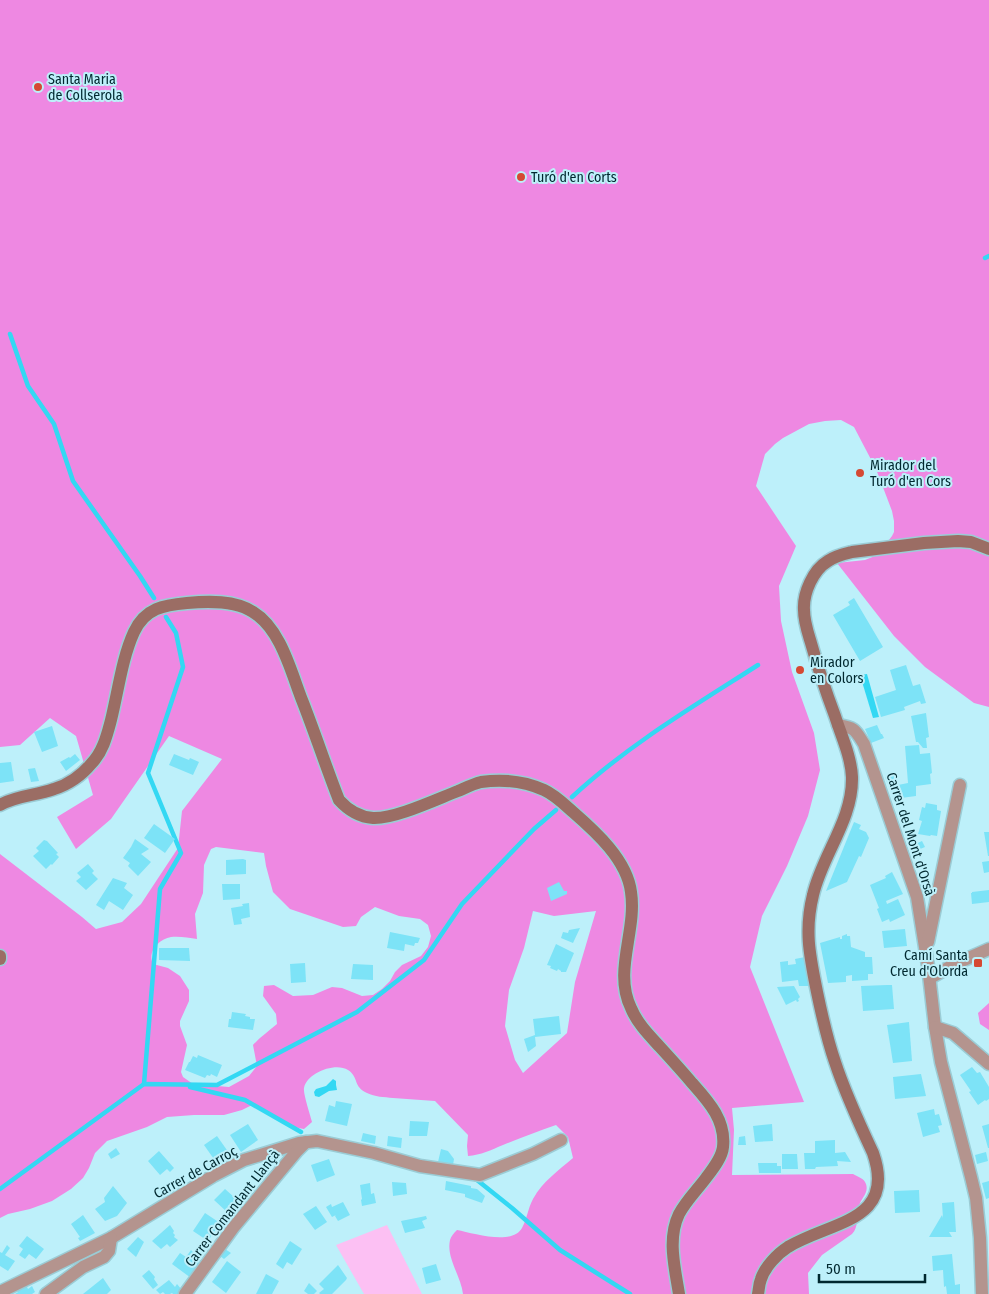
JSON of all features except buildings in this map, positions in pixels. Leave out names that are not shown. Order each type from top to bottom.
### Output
[{"type":"main road","points":[[758,1294],[761,1279],[776,1257],[788,1247],[854,1218],[867,1208],[876,1196],[878,1182],[875,1160],[835,1064],[826,1034],[810,960],[808,939],[813,895],[819,875],[848,809],[852,776],[848,754],[819,671],[805,623],[805,597],[809,584],[828,561],[842,554],[852,552],[924,543],[958,541],[971,542],[989,549]]},
{"type":"main road","points":[[0,805],[11,799],[53,790],[65,785],[92,764],[107,735],[127,651],[134,631],[144,616],[155,609],[174,604],[197,602],[218,602],[242,607],[254,612],[271,630],[285,654],[339,800],[351,812],[365,817],[384,817],[407,811],[479,782],[514,781],[546,790],[585,822],[608,846],[630,882],[632,902],[631,925],[626,949],[624,978],[624,987],[630,1008],[646,1032],[710,1102],[719,1118],[722,1129],[723,1147],[721,1156],[680,1214],[675,1226],[673,1249],[679,1294]]},
{"type":"street","name":"Carrer del Mont d'Orsà","points":[[838,725],[856,730],[870,757],[917,897],[941,1062],[976,1198],[982,1294]]},
{"type":"street","points":[[926,951],[960,785]]},
{"type":"street","points":[[930,978],[955,964],[989,949]]},
{"type":"street","points":[[935,1027],[953,1033],[989,1064]]},
{"type":"street","name":"Carrer de Carroç","points":[[0,1292],[111,1238],[213,1176],[244,1160],[280,1148],[316,1141],[446,1171],[480,1175],[533,1154],[561,1140]]},
{"type":"street","name":"Carrer Comandant Llançà","points":[[185,1294],[233,1228],[306,1142]]},
{"type":"street","points":[[46,1294],[78,1271],[104,1256],[109,1251],[111,1238]]},
{"type":"shaded area","points":[[0,0],[989,0],[989,707],[974,703],[925,667],[894,636],[837,563],[865,560],[875,556],[894,532],[892,511],[876,469],[854,427],[841,420],[825,421],[809,424],[783,438],[765,454],[756,486],[796,546],[779,586],[781,621],[792,672],[814,733],[820,770],[808,816],[787,866],[762,916],[750,967],[804,1102],[732,1108],[734,1130],[732,1175],[853,1174],[865,1182],[867,1187],[866,1193],[859,1206],[854,1231],[822,1255],[808,1273],[809,1294],[463,1294],[450,1254],[449,1247],[452,1236],[457,1230],[492,1237],[510,1236],[517,1233],[524,1225],[531,1202],[541,1187],[573,1158],[568,1137],[556,1125],[486,1152],[468,1156],[468,1135],[435,1101],[383,1097],[370,1094],[360,1088],[354,1076],[348,1070],[336,1067],[322,1070],[306,1083],[304,1091],[312,1122],[304,1129],[283,1122],[254,1104],[242,1110],[224,1115],[167,1117],[147,1127],[107,1141],[95,1153],[83,1178],[71,1189],[52,1201],[0,1218],[0,854],[96,929],[122,922],[141,904],[178,848],[182,811],[222,759],[169,736],[111,819],[76,849],[57,817],[93,795],[76,736],[50,718],[20,745],[0,747]],"holes":[[[216,847],[264,853],[273,892],[290,909],[343,927],[356,926],[361,917],[375,907],[399,916],[420,919],[428,925],[431,936],[428,947],[421,956],[402,965],[390,981],[373,995],[362,996],[342,988],[332,987],[313,995],[293,996],[274,985],[264,986],[263,996],[276,1014],[277,1024],[253,1045],[257,1066],[249,1076],[229,1087],[193,1084],[183,1077],[181,1072],[187,1045],[180,1021],[189,1001],[189,990],[180,976],[168,968],[153,964],[152,959],[155,947],[162,940],[171,937],[197,939],[195,914],[203,893],[204,865],[211,849]],[[533,911],[554,916],[596,911],[575,982],[567,1033],[523,1073],[515,1060],[505,1026],[509,990],[524,948]]]},
{"type":"shaded area","points":[[989,1003],[989,1030],[980,1024],[978,1013]]},
{"type":"shaded area","points":[[387,1225],[422,1294],[364,1294],[336,1245]]},
{"type":"water","points":[[867,674],[879,717],[873,718],[860,675]]},
{"type":"water","points":[[333,1079],[336,1081],[337,1090],[329,1091],[319,1097],[315,1096],[314,1092],[316,1089],[326,1086]]},
{"type":"waterway","points":[[985,258],[989,256]]},
{"type":"waterway","points":[[10,334],[28,386],[54,424],[73,481],[154,598]]},
{"type":"waterway","points":[[144,1084],[160,889],[181,853],[148,773],[183,667],[176,633],[166,617]]},
{"type":"waterway","points":[[572,797],[593,778],[639,743],[758,665]]},
{"type":"waterway","points":[[0,1189],[144,1084],[217,1085],[357,1012],[424,960],[462,904],[534,829],[556,810]]},
{"type":"waterway","points":[[190,1087],[245,1100],[301,1132]]},
{"type":"waterway","points":[[475,1179],[560,1250],[630,1294]]},
{"type":"place","name":"Santa Maria de Collserola","points":[[38,87]]},
{"type":"place","name":"Turó d'en Corts","points":[[521,177]]},
{"type":"place","name":"Mirador del Turó d'en Cors","points":[[860,473]]},
{"type":"place","name":"Mirador en Colors","points":[[800,670]]},
{"type":"place","name":"Camí Santa Creu d'Olorda","points":[[978,963]]}]
